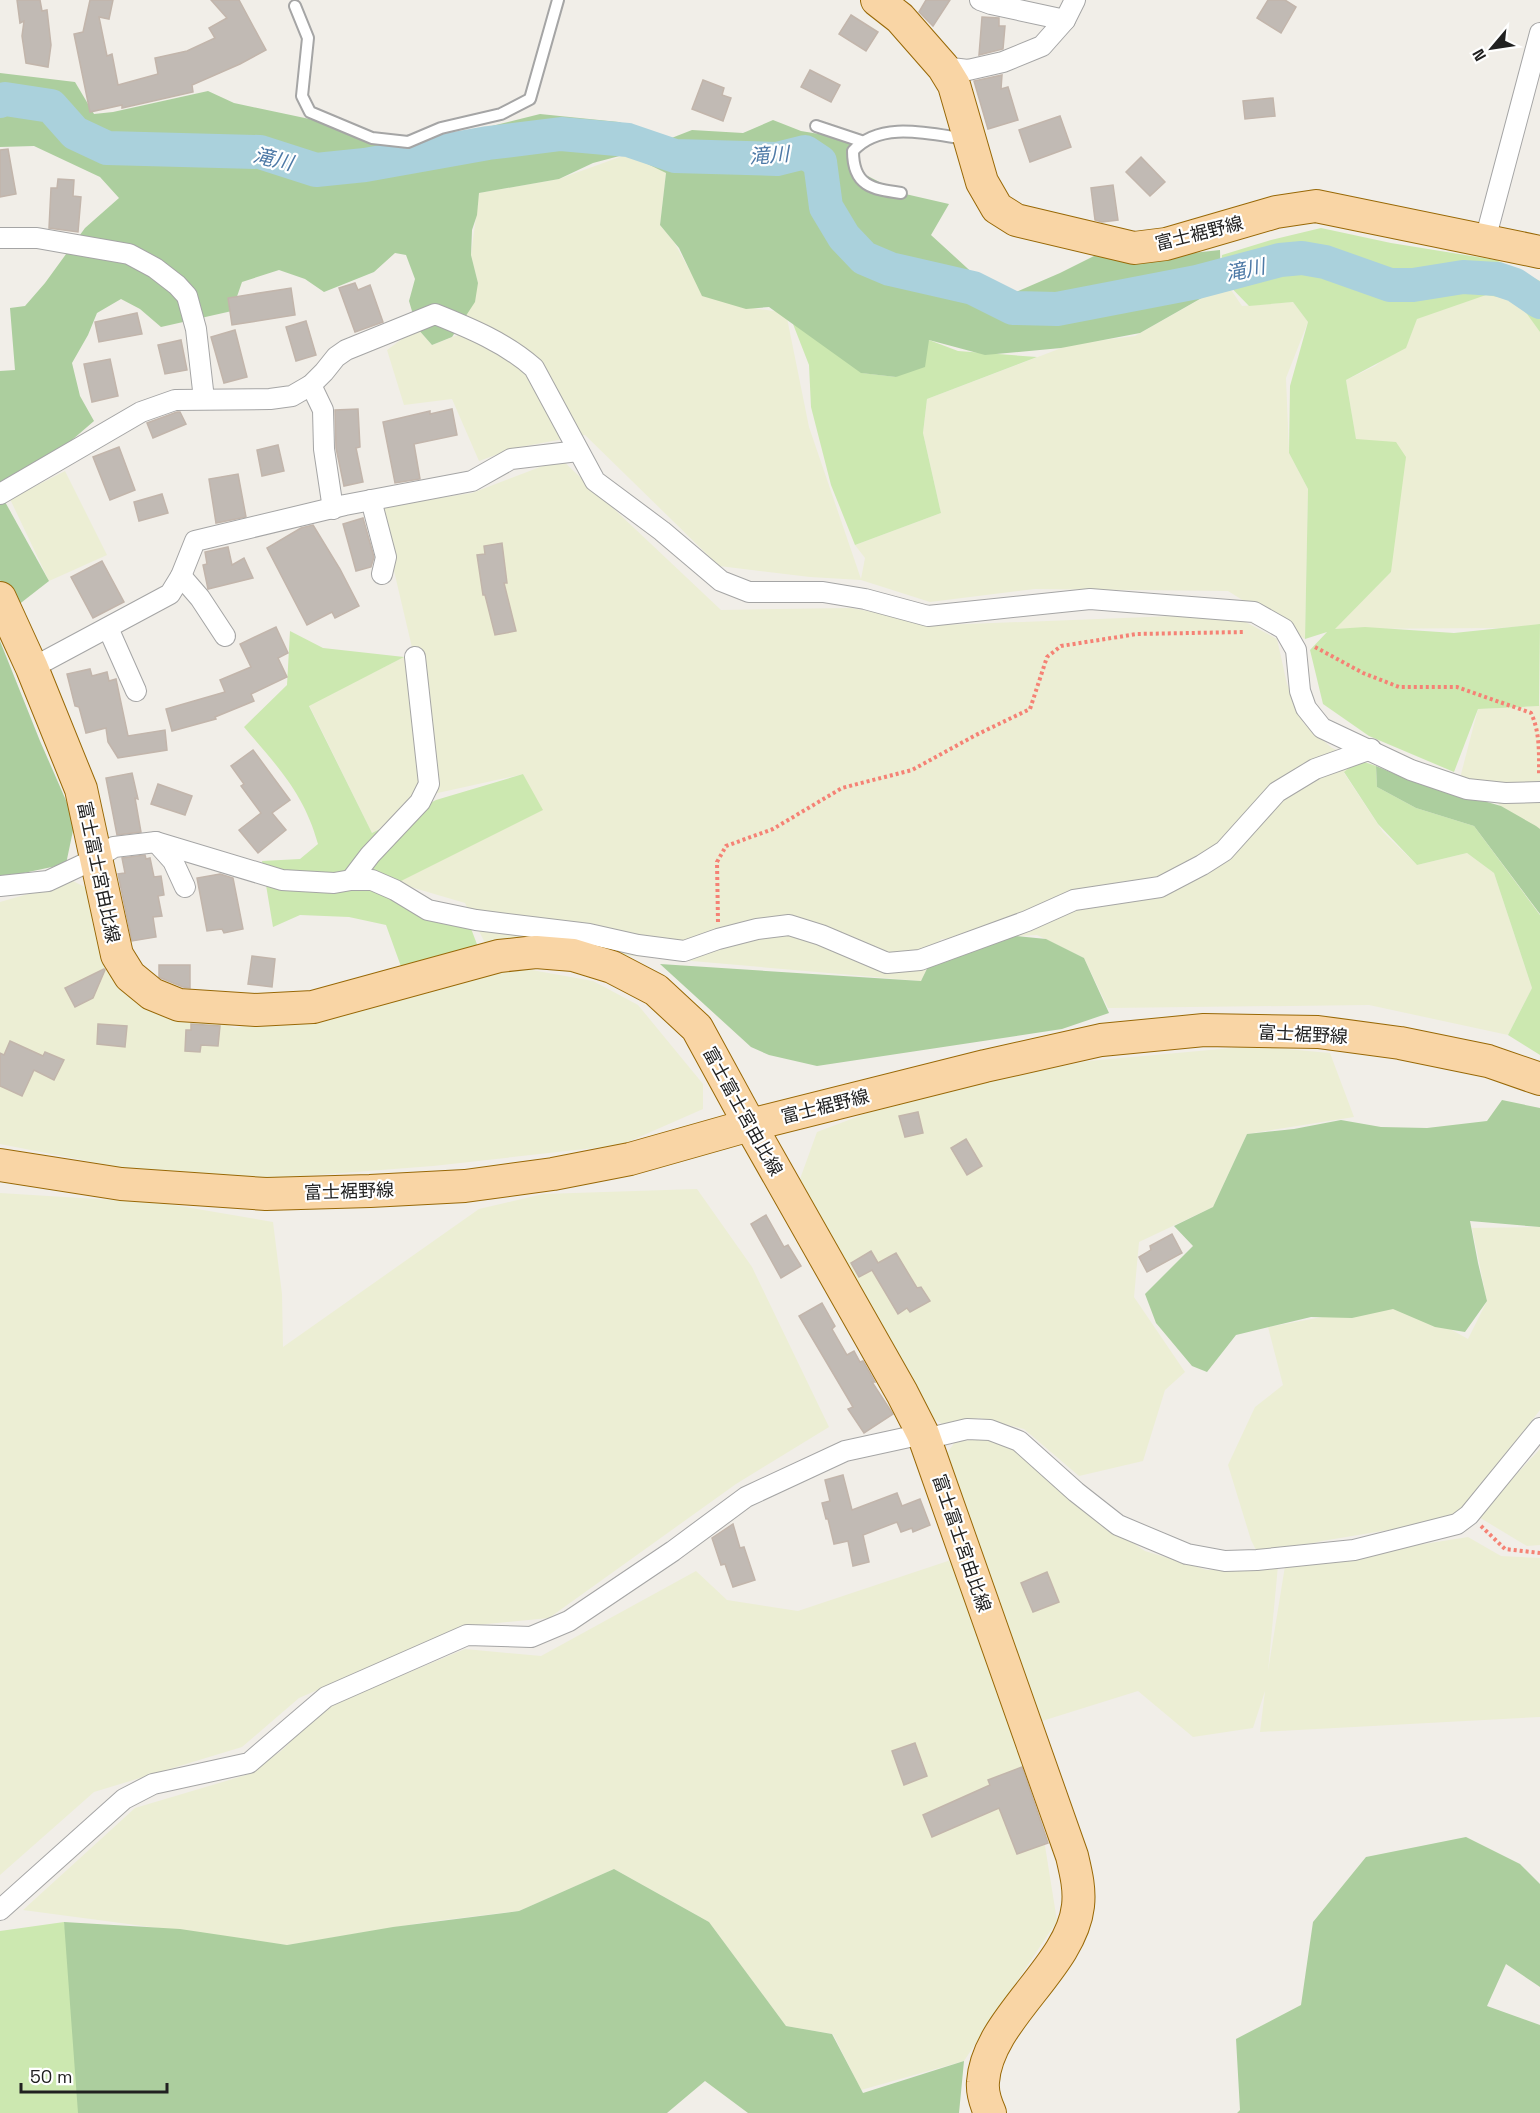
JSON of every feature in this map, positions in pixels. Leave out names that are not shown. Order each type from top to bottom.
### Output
[{"type":"main road","name":"富士裾野線","points":[[877,0],[900,18],[943,67],[954,85],[982,182],[997,208],[1016,220],[1134,248],[1166,244],[1276,212],[1316,206],[1540,252]]},
{"type":"main road","name":"富士富士宮由比線","points":[[1,603],[32,668],[81,789],[117,955],[130,976],[152,994],[180,1005],[256,1010],[313,1007],[498,956],[536,952],[573,955],[612,967],[656,990],[697,1028],[924,1436],[1072,1856],[1078,1884],[1078,1908],[1068,1939],[995,2043],[983,2082],[990,2113]]},
{"type":"main road","name":"富士裾野線","points":[[0,1165],[121,1184],[267,1194],[465,1186],[553,1174],[630,1159],[750,1125],[1101,1040],[1204,1030],[1318,1032],[1400,1043],[1488,1062],[1540,1079]]},
{"type":"street","points":[[980,0],[1065,20]]},
{"type":"street","points":[[943,67],[968,70],[1004,62],[1042,46],[1065,20],[1076,0]]},
{"type":"street","points":[[1485,240],[1540,33]]},
{"type":"street","points":[[0,238],[36,238],[129,254],[155,268],[177,285],[187,296],[196,329],[204,399]]},
{"type":"street","points":[[0,494],[141,412],[175,400],[270,399],[292,396],[311,385],[336,357],[346,350],[435,314],[474,330],[523,358],[534,368],[595,481],[662,531],[721,581],[750,592],[824,592],[865,599],[928,616],[1090,599],[1254,612],[1286,634],[1296,650],[1300,691],[1306,708],[1322,728],[1412,770],[1467,789],[1505,793],[1540,792]]},
{"type":"street","points":[[311,385],[323,410],[324,449],[333,508]]},
{"type":"street","points":[[32,668],[170,594],[181,576],[195,541],[333,508],[472,481],[511,459],[578,451]]},
{"type":"street","points":[[371,500],[386,557],[382,574]]},
{"type":"street","points":[[181,576],[200,598],[225,636]]},
{"type":"street","points":[[108,628],[136,691]]},
{"type":"street","points":[[351,880],[370,855],[420,802],[429,784],[415,657]]},
{"type":"street","points":[[0,886],[48,881],[114,848],[156,842],[282,880],[334,883],[372,880],[395,890],[428,910],[476,920],[589,934],[638,945],[684,951],[757,929],[789,925],[821,935],[887,963],[920,960],[1027,921],[1074,900],[1160,887],[1202,865],[1224,850],[1277,792],[1315,769],[1371,750]]},
{"type":"street","points":[[156,842],[173,861],[185,887]]},
{"type":"street","points":[[0,1910],[124,1799],[153,1784],[249,1763],[326,1697],[467,1635],[531,1637],[569,1621],[673,1551],[746,1497],[845,1451],[967,1429],[990,1430],[1019,1441],[1076,1492],[1118,1525],[1187,1554],[1225,1561],[1257,1560],[1354,1550],[1457,1524],[1469,1515],[1540,1428]]},
{"type":"lane","points":[[295,6],[308,38],[302,96],[310,111],[372,138],[408,142],[441,128],[501,114],[530,99],[558,0]]},
{"type":"lane","points":[[816,126],[861,141]]},
{"type":"lane","points":[[901,193],[866,185],[859,177],[853,160],[853,151],[861,141],[878,133],[911,132],[969,139]]},
{"type":"path","points":[[718,939],[717,862],[726,846],[773,829],[842,788],[912,770],[1030,709],[1047,657],[1061,645],[1137,634],[1247,632],[1286,634],[1363,673],[1399,687],[1456,687],[1531,713],[1537,724],[1539,737],[1540,792]]},
{"type":"path","points":[[1469,1515],[1505,1549],[1540,1553]]},
{"type":"green space","points":[[0,73],[75,82],[94,114],[208,91],[234,103],[423,143],[540,114],[619,122],[669,139],[692,130],[743,133],[773,120],[801,131],[861,141],[856,170],[901,193],[949,204],[931,235],[978,278],[1016,292],[1098,254],[1137,259],[1220,250],[1221,287],[1140,333],[1061,348],[985,355],[929,340],[925,367],[896,377],[861,373],[769,307],[746,309],[702,296],[679,248],[660,225],[666,173],[627,154],[593,163],[559,179],[479,193],[477,215],[472,230],[471,255],[478,283],[475,302],[452,337],[432,345],[417,328],[409,301],[415,279],[406,255],[395,253],[374,272],[324,292],[305,279],[279,270],[242,282],[232,311],[161,327],[140,309],[121,299],[97,313],[72,363],[80,396],[94,421],[65,446],[0,482],[0,371],[15,370],[10,308],[25,306],[45,283],[85,228],[119,198],[100,177],[34,146],[0,147]]},
{"type":"green space","points":[[628,154],[666,173],[660,225],[674,242],[690,271],[753,308],[786,313],[809,427],[861,579],[865,558],[855,545],[941,513],[923,433],[927,399],[1072,344],[1135,336],[1227,284],[1242,306],[1293,302],[1308,322],[1286,378],[1289,453],[1308,489],[1305,639],[1228,591],[1035,589],[930,602],[861,580],[810,577],[719,566],[585,435],[515,448],[479,461],[452,399],[404,405],[387,350],[417,328],[432,345],[458,335],[478,283],[471,255],[479,193],[559,179]]},
{"type":"green space","points":[[1321,228],[1391,243],[1496,260],[1540,281],[1540,332],[1517,300],[1486,295],[1417,319],[1406,348],[1346,380],[1356,439],[1396,442],[1406,457],[1391,572],[1335,629],[1365,627],[1454,633],[1540,624],[1539,706],[1478,709],[1454,772],[1369,736],[1323,704],[1310,650],[1327,632],[1305,639],[1308,489],[1289,453],[1290,386],[1308,322],[1293,302],[1249,306],[1220,276],[1222,255]]},
{"type":"green space","points":[[1491,293],[1522,301],[1540,332],[1540,625],[1499,628],[1334,629],[1391,572],[1356,440],[1346,380],[1375,366],[1409,340],[1420,310]]},
{"type":"green space","points":[[793,324],[818,335],[862,373],[896,377],[929,340],[958,351],[1037,357],[927,399],[923,433],[941,513],[855,545],[831,485],[811,407],[809,365]]},
{"type":"green space","points":[[561,459],[721,610],[851,608],[942,625],[1174,616],[1238,618],[1277,639],[1287,684],[1304,724],[1332,748],[1359,760],[1344,773],[1383,832],[1417,865],[1467,853],[1494,873],[1532,988],[1508,1035],[1369,1005],[1108,1008],[1084,958],[1037,935],[941,939],[921,981],[485,943],[465,903],[397,883],[524,774],[433,794],[372,833],[309,705],[404,657],[414,656],[379,507],[472,493]]},
{"type":"green space","points":[[65,471],[107,555],[49,581],[10,499]]},
{"type":"green space","points":[[4,500],[49,581],[13,609],[0,580],[0,502]]},
{"type":"green space","points":[[290,631],[323,648],[404,657],[309,706],[372,833],[436,800],[523,774],[543,810],[397,883],[431,904],[464,910],[478,947],[403,972],[386,925],[349,917],[300,915],[273,927],[262,861],[300,859],[318,844],[297,795],[244,727],[287,685]]},
{"type":"green space","points":[[0,641],[75,821],[66,864],[0,878]]},
{"type":"green space","points":[[1540,703],[1540,835],[1460,778],[1478,709],[1539,706]]},
{"type":"green space","points":[[1359,760],[1376,766],[1377,787],[1416,808],[1474,826],[1540,915],[1540,1055],[1508,1035],[1532,988],[1494,873],[1467,853],[1417,865],[1378,824],[1344,772]]},
{"type":"green space","points":[[1376,766],[1407,779],[1501,806],[1540,829],[1540,914],[1474,826],[1416,808],[1377,787]]},
{"type":"green space","points":[[73,881],[85,887],[129,989],[235,1028],[515,967],[593,981],[638,1005],[703,1084],[703,1109],[621,1145],[433,1166],[251,1180],[190,1181],[0,1144],[0,902]]},
{"type":"green space","points":[[1015,936],[1046,939],[1084,958],[1109,1013],[1062,1029],[817,1066],[769,1055],[751,1047],[660,964],[921,981],[939,944]]},
{"type":"green space","points":[[1254,1046],[1330,1053],[1354,1117],[1247,1134],[1213,1207],[1139,1242],[1134,1297],[1185,1372],[1165,1390],[1143,1461],[1079,1476],[1024,1429],[979,1418],[942,1424],[928,1415],[800,1179],[817,1132],[912,1096],[1088,1061]]},
{"type":"green space","points":[[1502,1100],[1540,1108],[1540,1227],[1470,1221],[1487,1301],[1465,1332],[1435,1327],[1393,1309],[1352,1318],[1311,1317],[1236,1335],[1207,1372],[1192,1366],[1156,1323],[1145,1294],[1193,1246],[1174,1226],[1213,1207],[1247,1134],[1294,1129],[1341,1120],[1381,1127],[1427,1128],[1487,1121]]},
{"type":"green space","points":[[697,1189],[752,1267],[829,1427],[736,1484],[549,1618],[466,1626],[299,1698],[242,1747],[94,1792],[0,1875],[0,1193],[162,1203],[273,1222],[282,1294],[283,1347],[479,1209],[543,1194]]},
{"type":"green space","points":[[1540,1227],[1540,1410],[1467,1503],[1449,1520],[1322,1541],[1259,1556],[1251,1540],[1228,1465],[1255,1407],[1283,1385],[1268,1327],[1402,1302],[1468,1339],[1487,1301],[1472,1228]]},
{"type":"green space","points":[[979,1439],[1008,1444],[1084,1510],[1145,1551],[1207,1570],[1278,1566],[1268,1671],[1285,1566],[1468,1537],[1501,1556],[1540,1558],[1540,1717],[1260,1732],[1265,1691],[1253,1728],[1193,1737],[1138,1691],[1042,1721],[947,1453],[955,1442]]},
{"type":"green space","points":[[1540,1449],[1540,1545],[1527,1546],[1477,1516]]},
{"type":"green space","points":[[954,1559],[1042,1827],[1057,1921],[964,2061],[861,2090],[833,2034],[786,2026],[709,1922],[614,1869],[519,1911],[427,1922],[287,1945],[23,1910],[135,1808],[246,1775],[281,1751],[326,1707],[465,1649],[541,1656],[696,1571],[727,1600],[798,1611]]},
{"type":"green space","points":[[1466,1837],[1520,1864],[1540,1884],[1540,1987],[1506,1964],[1487,2006],[1540,2025],[1540,2113],[1237,2113],[1240,2110],[1236,2039],[1301,2005],[1313,1922],[1366,1857]]},
{"type":"green space","points":[[614,1869],[709,1922],[786,2026],[832,2034],[863,2093],[964,2061],[959,2113],[748,2113],[705,2081],[667,2113],[78,2113],[64,1922],[180,1929],[287,1945],[393,1927],[519,1911]]},
{"type":"green space","points":[[64,1922],[97,2113],[0,2113],[0,1931]]},
{"type":"building","points":[[17,0],[40,0],[42,11],[47,10],[51,45],[48,67],[26,63],[22,36],[24,21],[20,23]]},
{"type":"building","points":[[90,0],[113,0],[109,19],[99,17],[107,56],[112,54],[118,85],[158,74],[155,58],[187,51],[215,38],[209,28],[227,18],[211,0],[239,0],[266,50],[192,85],[193,92],[122,108],[122,105],[90,112],[74,34],[83,32]]},
{"type":"building","points":[[926,0],[950,0],[933,26],[919,12]]},
{"type":"building","points":[[1268,0],[1285,0],[1296,7],[1281,33],[1257,18]]},
{"type":"building","points":[[851,15],[878,32],[866,51],[839,34]]},
{"type":"building","points":[[982,17],[999,18],[999,26],[1005,26],[1003,49],[979,55]]},
{"type":"building","points":[[810,70],[840,85],[831,102],[801,87]]},
{"type":"building","points":[[1002,75],[1001,89],[1008,87],[1018,120],[988,129],[974,81]]},
{"type":"building","points":[[703,80],[724,88],[722,95],[731,98],[723,121],[692,109]]},
{"type":"building","points":[[1273,98],[1275,116],[1245,119],[1243,101]]},
{"type":"building","points":[[1060,116],[1071,147],[1030,162],[1019,130]]},
{"type":"building","points":[[8,149],[16,194],[0,197],[0,150]]},
{"type":"building","points":[[1141,157],[1165,182],[1150,196],[1126,172]]},
{"type":"building","points":[[58,179],[74,180],[73,196],[81,197],[78,232],[49,228],[51,188],[57,188]]},
{"type":"building","points":[[1113,185],[1118,220],[1102,222],[1095,220],[1091,188]]},
{"type":"building","points":[[355,283],[358,290],[370,285],[383,322],[355,332],[339,288]]},
{"type":"building","points":[[291,288],[295,315],[232,325],[228,298]]},
{"type":"building","points":[[137,313],[142,334],[99,342],[95,322]]},
{"type":"building","points":[[306,321],[316,355],[296,361],[286,327]]},
{"type":"building","points":[[235,330],[247,377],[224,383],[211,337]]},
{"type":"building","points":[[181,340],[187,370],[165,374],[158,345]]},
{"type":"building","points":[[110,359],[118,396],[92,402],[84,364]]},
{"type":"building","points":[[358,409],[360,447],[356,448],[363,482],[344,486],[336,448],[335,410]]},
{"type":"building","points":[[452,409],[457,435],[414,444],[420,479],[395,483],[383,422],[430,411],[430,414]]},
{"type":"building","points":[[180,412],[186,424],[153,438],[147,423]]},
{"type":"building","points":[[278,445],[284,471],[262,476],[257,450]]},
{"type":"building","points":[[119,447],[135,490],[110,500],[93,457]]},
{"type":"building","points":[[238,474],[246,517],[216,523],[209,479]]},
{"type":"building","points":[[162,494],[168,513],[139,521],[134,502]]},
{"type":"building","points":[[363,518],[374,557],[371,567],[356,571],[343,524]]},
{"type":"building","points":[[313,525],[359,606],[335,618],[332,612],[307,625],[267,548],[301,528]]},
{"type":"building","points":[[502,543],[507,583],[504,583],[516,631],[495,635],[485,595],[483,595],[477,555],[485,554],[484,546]]},
{"type":"building","points":[[228,547],[232,565],[244,558],[253,578],[208,589],[203,565],[207,564],[205,552]]},
{"type":"building","points":[[102,561],[124,602],[93,618],[71,577]]},
{"type":"building","points":[[276,627],[288,653],[278,658],[287,677],[251,694],[254,701],[215,717],[216,719],[172,731],[166,709],[225,692],[220,680],[251,667],[240,644]]},
{"type":"building","points":[[90,669],[92,676],[107,672],[109,681],[116,679],[128,736],[165,730],[167,750],[118,758],[108,742],[106,728],[86,733],[79,707],[75,706],[67,674]]},
{"type":"building","points":[[253,750],[290,800],[272,813],[286,830],[258,853],[239,830],[261,813],[241,786],[244,784],[231,766]]},
{"type":"building","points":[[132,773],[138,799],[135,798],[141,832],[117,835],[106,778]]},
{"type":"building","points":[[158,784],[192,796],[185,815],[151,804]]},
{"type":"building","points":[[145,855],[146,859],[150,858],[154,877],[161,876],[164,895],[158,896],[162,916],[153,917],[156,937],[132,941],[118,874],[125,873],[122,858]]},
{"type":"building","points":[[220,874],[233,878],[243,929],[224,933],[222,929],[207,931],[197,878]]},
{"type":"building","points":[[252,956],[275,959],[272,987],[248,984]]},
{"type":"building","points":[[159,965],[190,965],[190,988],[159,977]]},
{"type":"building","points":[[104,969],[93,998],[75,1007],[65,988]]},
{"type":"building","points":[[98,1024],[127,1026],[125,1047],[97,1044]]},
{"type":"building","points":[[191,1024],[220,1026],[218,1046],[201,1045],[200,1052],[185,1051],[186,1030],[191,1030]]},
{"type":"building","points":[[10,1041],[43,1056],[45,1052],[64,1060],[54,1080],[34,1070],[22,1096],[0,1086],[0,1053],[4,1055]]},
{"type":"building","points":[[918,1112],[923,1133],[905,1137],[899,1116]]},
{"type":"building","points":[[966,1139],[982,1166],[967,1175],[951,1148]]},
{"type":"building","points":[[766,1215],[784,1247],[788,1245],[801,1266],[781,1278],[751,1224]]},
{"type":"building","points":[[1172,1234],[1182,1253],[1147,1272],[1139,1257],[1151,1250],[1150,1246]]},
{"type":"building","points":[[871,1251],[878,1263],[896,1253],[917,1288],[921,1287],[930,1301],[910,1312],[907,1308],[898,1314],[872,1270],[859,1277],[851,1263]]},
{"type":"building","points":[[822,1303],[835,1326],[832,1329],[847,1355],[854,1351],[860,1362],[863,1361],[875,1382],[872,1382],[893,1414],[864,1433],[848,1409],[853,1407],[799,1316]]},
{"type":"building","points":[[843,1475],[852,1510],[897,1493],[902,1506],[920,1499],[930,1525],[913,1532],[912,1528],[901,1532],[897,1522],[863,1535],[869,1562],[853,1566],[848,1541],[834,1544],[822,1503],[830,1501],[825,1480]]},
{"type":"building","points":[[733,1524],[740,1548],[744,1547],[755,1580],[733,1587],[725,1564],[721,1565],[712,1538]]},
{"type":"building","points":[[1047,1572],[1059,1602],[1033,1612],[1021,1583]]},
{"type":"building","points":[[915,1743],[927,1776],[904,1785],[892,1751]]},
{"type":"building","points":[[1022,1767],[1048,1843],[1017,1854],[999,1808],[932,1837],[923,1815],[990,1785],[988,1780]]},
{"type":"waterway","name":"滝川","points":[[0,101],[5,99],[51,106],[75,133],[107,148],[260,152],[316,170],[365,165],[488,143],[561,134],[628,140],[675,156],[777,159],[805,152],[820,162],[826,207],[844,237],[864,258],[890,269],[973,288],[1013,308],[1057,309],[1197,282],[1280,260],[1302,258],[1325,262],[1390,285],[1413,285],[1463,277],[1497,279],[1515,285],[1540,302]]}]
